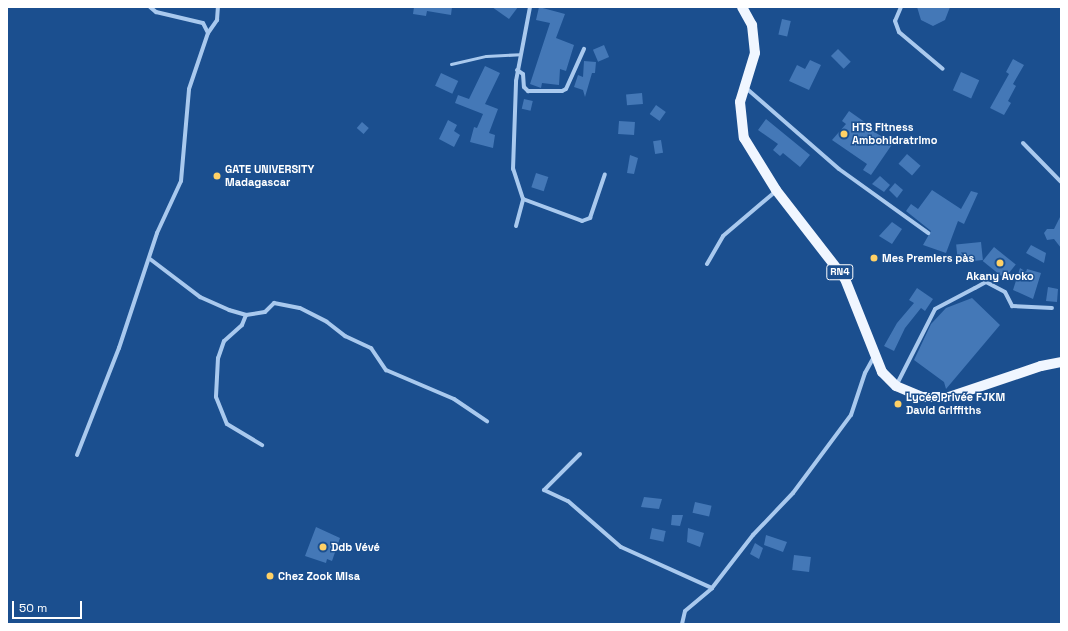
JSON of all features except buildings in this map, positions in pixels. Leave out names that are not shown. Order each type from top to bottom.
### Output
[{"type":"main road","name":"RN4","points":[[742,7],[749,17],[754,37],[752,64],[744,87],[740,117],[744,138],[776,190],[845,279],[874,356],[882,372],[896,386],[922,397],[949,397],[1041,366],[1061,362]]},
{"type":"street","points":[[150,7],[156,12],[203,23],[208,33]]},
{"type":"street","points":[[77,456],[150,259],[157,233],[181,181],[189,89],[208,33],[217,20],[218,7]]},
{"type":"street","points":[[516,226],[523,199],[513,169],[518,70],[530,7]]},
{"type":"street","points":[[901,7],[896,21],[899,32],[943,69]]},
{"type":"street","points":[[518,70],[523,74],[524,87],[528,91],[562,91],[566,89],[584,49]]},
{"type":"street","points":[[744,87],[839,169],[928,233]]},
{"type":"street","points":[[1023,143],[1061,182]]},
{"type":"street","points":[[523,199],[582,221],[590,218],[604,174]]},
{"type":"street","points":[[707,264],[723,236],[776,190]]},
{"type":"street","points":[[150,259],[200,297],[246,315],[265,312],[274,303],[300,308],[327,322],[345,336],[371,348],[386,370],[454,399],[486,421]]},
{"type":"street","points":[[896,386],[935,309],[980,285],[986,282],[1005,292],[1012,306],[1052,308]]},
{"type":"street","points":[[246,315],[242,325],[224,341],[218,358],[216,397],[227,424],[262,445]]},
{"type":"street","points":[[682,624],[685,612],[712,588],[753,535],[793,493],[851,415],[865,373],[874,356]]},
{"type":"street","points":[[580,454],[544,490],[568,501],[621,547],[712,588]]},
{"type":"lane","points":[[451,64],[486,56],[520,54]]},
{"type":"place","name":"HTS Fitness Ambohidratrimo","points":[[844,134]]},
{"type":"place","name":"GATE UNIVERSITY Madagascar","points":[[217,176]]},
{"type":"place","name":"Mes Premiers pàs","points":[[874,258]]},
{"type":"place","name":"Akany Avoko","points":[[1000,263]]},
{"type":"place","name":"Lycée Privée FJKM David Griffiths","points":[[898,404]]},
{"type":"place","name":"Ddb Vévé","points":[[323,547]]},
{"type":"place","name":"Chez Zook Misa","points":[[270,576]]}]
